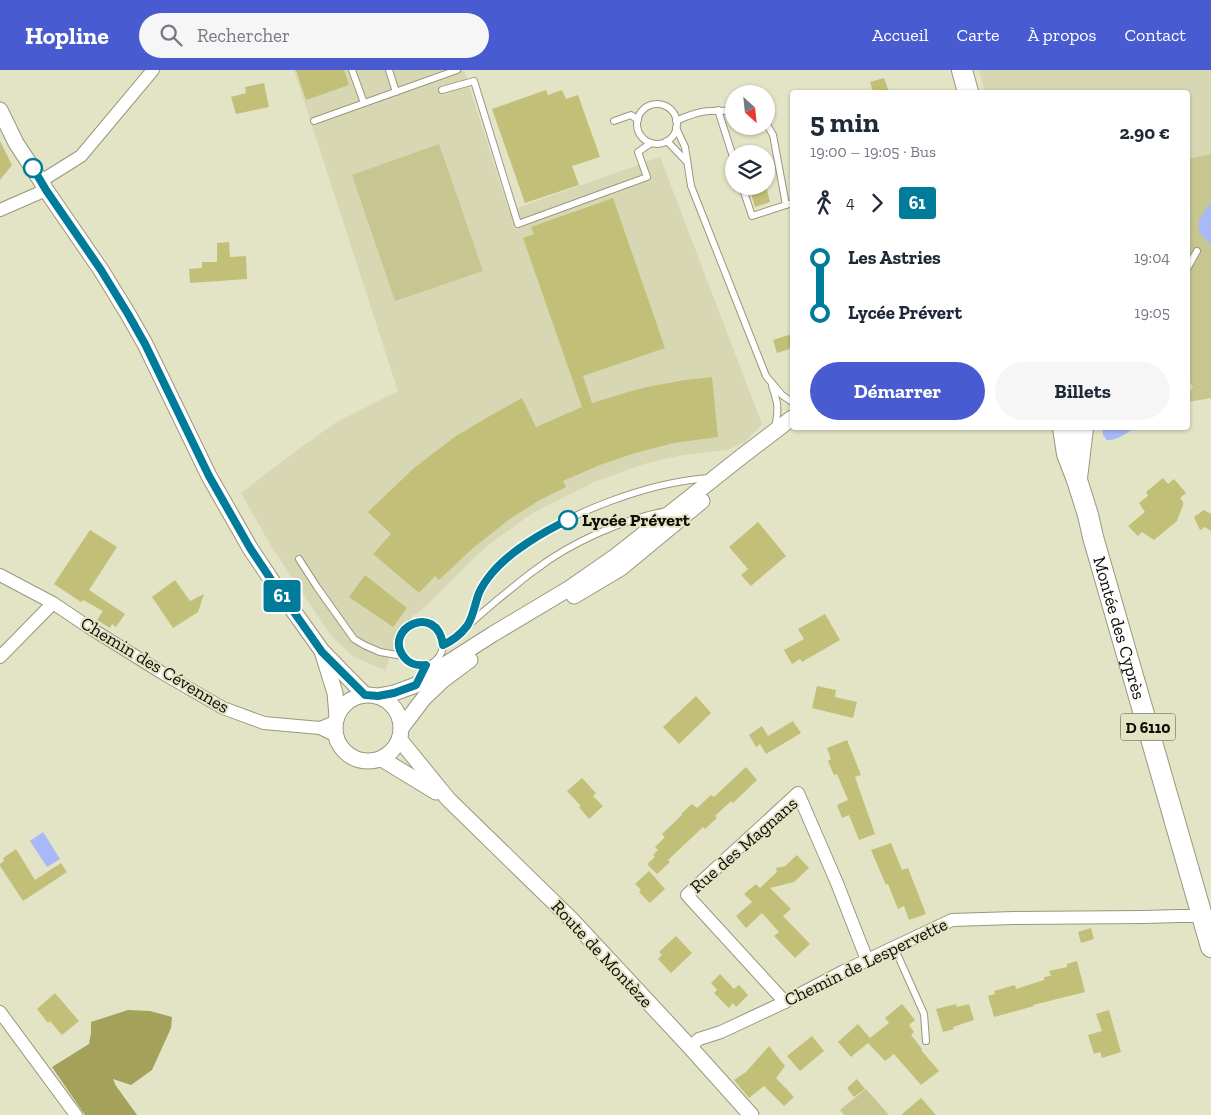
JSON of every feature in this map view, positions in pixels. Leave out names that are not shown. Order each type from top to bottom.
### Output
[{"type":"main road","points":[[962,70],[967,90]]},
{"type":"main road","name":"Montée des Cyprès","points":[[1063,430],[1066,454],[1088,514],[1092,537],[1207,916],[1211,947]]},
{"type":"main road","name":"Montée des Cyprès","points":[[1077,480],[1083,430]]},
{"type":"street","points":[[0,210],[44,185],[81,156],[153,70]]},
{"type":"street","points":[[0,110],[16,143],[101,270],[128,314],[145,344],[209,476],[250,548],[322,652],[372,695],[388,701],[395,708],[400,717],[401,734]]},
{"type":"street","points":[[336,725],[342,708],[356,697],[394,693],[416,685],[493,634],[578,582],[616,556],[790,419]]},
{"type":"street","points":[[322,652],[335,693],[336,725],[341,747],[349,755],[359,760],[370,762],[382,759],[395,748],[401,734],[424,698],[443,680],[506,637],[621,568],[728,478],[794,430]]},
{"type":"street","name":"Chemin des Cévennes","points":[[0,575],[53,603],[156,669],[223,708],[264,723],[320,728],[336,725]]},
{"type":"street","points":[[0,657],[53,603]]},
{"type":"street","name":"Route de Montèze","points":[[401,734],[448,799],[571,919],[751,1115]]},
{"type":"street","name":"Route de Montèze","points":[[382,759],[448,799]]},
{"type":"street","name":"Rue des Magnans","points":[[785,1002],[687,896],[798,793],[837,883],[867,960]]},
{"type":"street","name":"Chemin de Lespervette","points":[[690,1047],[700,1039],[721,1032],[785,1002],[867,960],[952,920],[1207,916]]},
{"type":"street","points":[[0,1012],[76,1115]]},
{"type":"lane","points":[[352,70],[364,103]]},
{"type":"lane","points":[[389,70],[396,92]]},
{"type":"lane","points":[[314,121],[457,70]]},
{"type":"lane","points":[[442,90],[474,81],[518,224],[647,177],[638,152],[651,143]]},
{"type":"lane","points":[[725,110],[699,111],[676,124],[671,138],[662,143],[651,143],[646,140],[641,136],[637,126],[640,114],[650,105],[664,106],[674,114],[676,124],[685,147],[691,186],[766,376],[790,400]]},
{"type":"lane","points":[[718,110],[729,145]]},
{"type":"lane","points":[[614,121],[630,115],[638,120]]},
{"type":"lane","points":[[745,195],[752,216],[789,204],[773,135]]},
{"type":"lane","points":[[667,141],[680,153],[686,162]]},
{"type":"lane","points":[[1190,263],[1197,251]]},
{"type":"lane","points":[[771,382],[778,406],[774,431]]},
{"type":"lane","points":[[468,626],[479,592],[492,572],[508,558],[554,526],[613,500],[645,490],[690,480],[714,478]]},
{"type":"lane","points":[[443,645],[452,642],[535,569],[573,546],[634,520],[675,509]]},
{"type":"lane","points":[[299,559],[317,588],[354,639],[380,652],[403,656]]},
{"type":"lane","points":[[426,622],[438,630],[442,637],[443,645],[438,658],[426,665],[419,666],[408,661],[403,656],[399,642],[405,629],[411,624],[426,622]]},
{"type":"lane","points":[[416,685],[426,665]]},
{"type":"lane","points":[[894,947],[924,1014],[926,1041]]},
{"type":"shaded area","points":[[294,70],[464,70],[509,211],[660,157],[762,424],[745,442],[727,450],[683,455],[647,463],[594,482],[531,514],[487,546],[429,603],[413,615],[399,634],[385,670],[354,657],[332,637],[271,546],[241,493],[335,423],[398,391]]},
{"type":"shaded area","points":[[979,70],[1211,70],[1211,154],[1190,159],[1190,90],[984,90]]},
{"type":"shaded area","points":[[439,144],[483,271],[395,301],[352,175]]},
{"type":"shaded area","points":[[1211,154],[1211,398],[1190,402],[1190,391],[1193,387],[1190,382],[1190,159]]},
{"type":"shaded area","points":[[128,1010],[150,1011],[172,1017],[171,1028],[152,1070],[131,1085],[113,1079],[137,1115],[85,1115],[52,1067],[89,1044],[91,1022]]},
{"type":"shaded area","points":[[866,1089],[889,1115],[844,1115],[840,1110]]},
{"type":"water","points":[[1211,201],[1211,245],[1200,233],[1198,223]]},
{"type":"water","points":[[1102,430],[1132,430],[1111,440],[1107,440]]},
{"type":"water","points":[[43,832],[60,859],[47,867],[30,841]]},
{"type":"building","points":[[296,70],[344,70],[349,85],[306,100]]},
{"type":"building","points":[[884,78],[888,90],[872,90],[870,82]]},
{"type":"building","points":[[264,83],[269,107],[236,114],[231,97],[246,93],[245,87]]},
{"type":"building","points":[[546,90],[548,95],[562,90],[566,99],[578,95],[600,157],[572,166],[579,185],[525,203],[492,109]]},
{"type":"building","points":[[0,141],[12,165],[0,180]]},
{"type":"building","points":[[752,195],[768,195],[770,202],[755,207]]},
{"type":"building","points":[[613,198],[665,348],[583,376],[592,403],[647,387],[712,377],[718,437],[674,443],[635,453],[600,465],[563,481],[566,487],[511,518],[473,548],[439,580],[435,576],[419,593],[373,554],[391,534],[368,512],[414,468],[456,436],[522,398],[536,427],[582,407],[523,238],[534,234],[531,227]]},
{"type":"building","points":[[229,242],[230,257],[246,256],[247,279],[190,283],[189,269],[202,268],[202,262],[217,262],[217,243]]},
{"type":"building","points":[[790,335],[790,349],[777,353],[773,340]]},
{"type":"building","points":[[1163,478],[1168,484],[1174,479],[1186,493],[1180,498],[1183,505],[1177,521],[1154,540],[1142,532],[1138,536],[1128,526],[1145,512],[1139,503],[1148,496],[1146,492]]},
{"type":"building","points":[[1204,510],[1211,514],[1211,531],[1205,527],[1200,530],[1194,517]]},
{"type":"building","points":[[758,522],[786,556],[751,586],[741,575],[748,569],[729,547]]},
{"type":"building","points":[[90,530],[117,547],[89,590],[125,614],[116,627],[112,624],[110,628],[97,620],[103,611],[83,600],[81,602],[54,584]]},
{"type":"building","points":[[365,575],[407,608],[393,627],[349,597]]},
{"type":"building","points":[[175,580],[190,601],[204,594],[198,612],[173,628],[152,597]]},
{"type":"building","points":[[825,614],[840,640],[802,662],[800,659],[792,664],[784,650],[804,639],[798,629]]},
{"type":"building","points":[[817,686],[836,690],[835,697],[857,702],[853,718],[812,708]]},
{"type":"building","points":[[696,696],[711,713],[679,744],[663,727]]},
{"type":"building","points":[[793,721],[801,733],[766,754],[760,744],[756,747],[749,735],[762,726],[768,736]]},
{"type":"building","points":[[847,740],[861,775],[855,777],[875,834],[859,840],[849,815],[842,818],[837,805],[848,800],[837,774],[834,775],[828,761],[831,759],[827,748]]},
{"type":"building","points":[[746,767],[757,780],[733,803],[731,801],[715,816],[717,818],[705,829],[703,827],[668,860],[670,862],[657,874],[647,864],[655,857],[653,855],[658,850],[655,847],[665,837],[662,834],[692,804],[697,808],[711,795],[714,797]]},
{"type":"building","points":[[582,778],[596,793],[593,796],[603,806],[589,819],[579,807],[581,806],[567,791]]},
{"type":"building","points":[[891,843],[902,870],[908,868],[926,914],[909,920],[904,906],[898,909],[888,884],[886,885],[871,850]]},
{"type":"building","points":[[16,849],[35,880],[61,863],[67,872],[23,901],[0,866],[4,861],[3,858]]},
{"type":"building","points":[[797,855],[809,868],[794,882],[770,888],[791,909],[783,916],[810,944],[795,958],[774,936],[779,932],[762,913],[746,928],[736,916],[752,902],[744,894],[756,884],[760,888],[777,872],[776,868],[785,866]]},
{"type":"building","points":[[649,871],[665,889],[650,903],[639,892],[641,890],[635,884]]},
{"type":"building","points":[[1091,928],[1094,939],[1081,943],[1078,932]]},
{"type":"building","points":[[676,936],[692,953],[671,973],[658,959],[662,955],[659,952]]},
{"type":"building","points":[[1077,961],[1085,992],[994,1017],[988,996],[995,994],[994,991],[1015,985],[1016,989],[1044,980],[1044,977],[1051,976],[1049,971],[1067,967],[1067,964]]},
{"type":"building","points":[[720,974],[734,989],[739,985],[748,995],[736,1007],[733,1003],[729,1008],[714,993],[717,990],[711,983]]},
{"type":"building","points":[[55,993],[79,1021],[62,1035],[50,1021],[48,1023],[37,1009]]},
{"type":"building","points":[[902,1004],[915,1020],[909,1025],[914,1032],[911,1035],[939,1071],[921,1085],[894,1054],[885,1061],[868,1043],[851,1057],[838,1042],[858,1024],[870,1038],[889,1023],[885,1018]]},
{"type":"building","points":[[956,1004],[957,1007],[969,1004],[974,1020],[943,1032],[936,1009]]},
{"type":"building","points":[[1109,1010],[1121,1052],[1102,1058],[1100,1052],[1094,1054],[1088,1035],[1102,1031],[1096,1014]]},
{"type":"building","points":[[812,1036],[824,1051],[800,1071],[787,1056]]},
{"type":"building","points":[[769,1046],[785,1066],[776,1078],[794,1097],[784,1106],[764,1086],[749,1098],[734,1080],[746,1072]]},
{"type":"building","points":[[857,1079],[865,1089],[854,1097],[847,1088]]},
{"type":"building","points":[[921,1098],[936,1115],[901,1115]]},
{"type":"bus line","name":"61","points":[[33,168],[128,314],[145,344],[209,476],[250,548],[322,652],[365,695],[378,696],[394,693],[416,685],[426,665],[419,666],[413,664],[403,656],[399,642],[405,629],[411,624],[426,622],[438,630],[442,637],[443,645],[452,642],[468,626],[479,592],[492,572],[529,542],[554,526],[568,520]]},
{"type":"place","name":"Lycée Prévert","points":[[568,520]]}]
